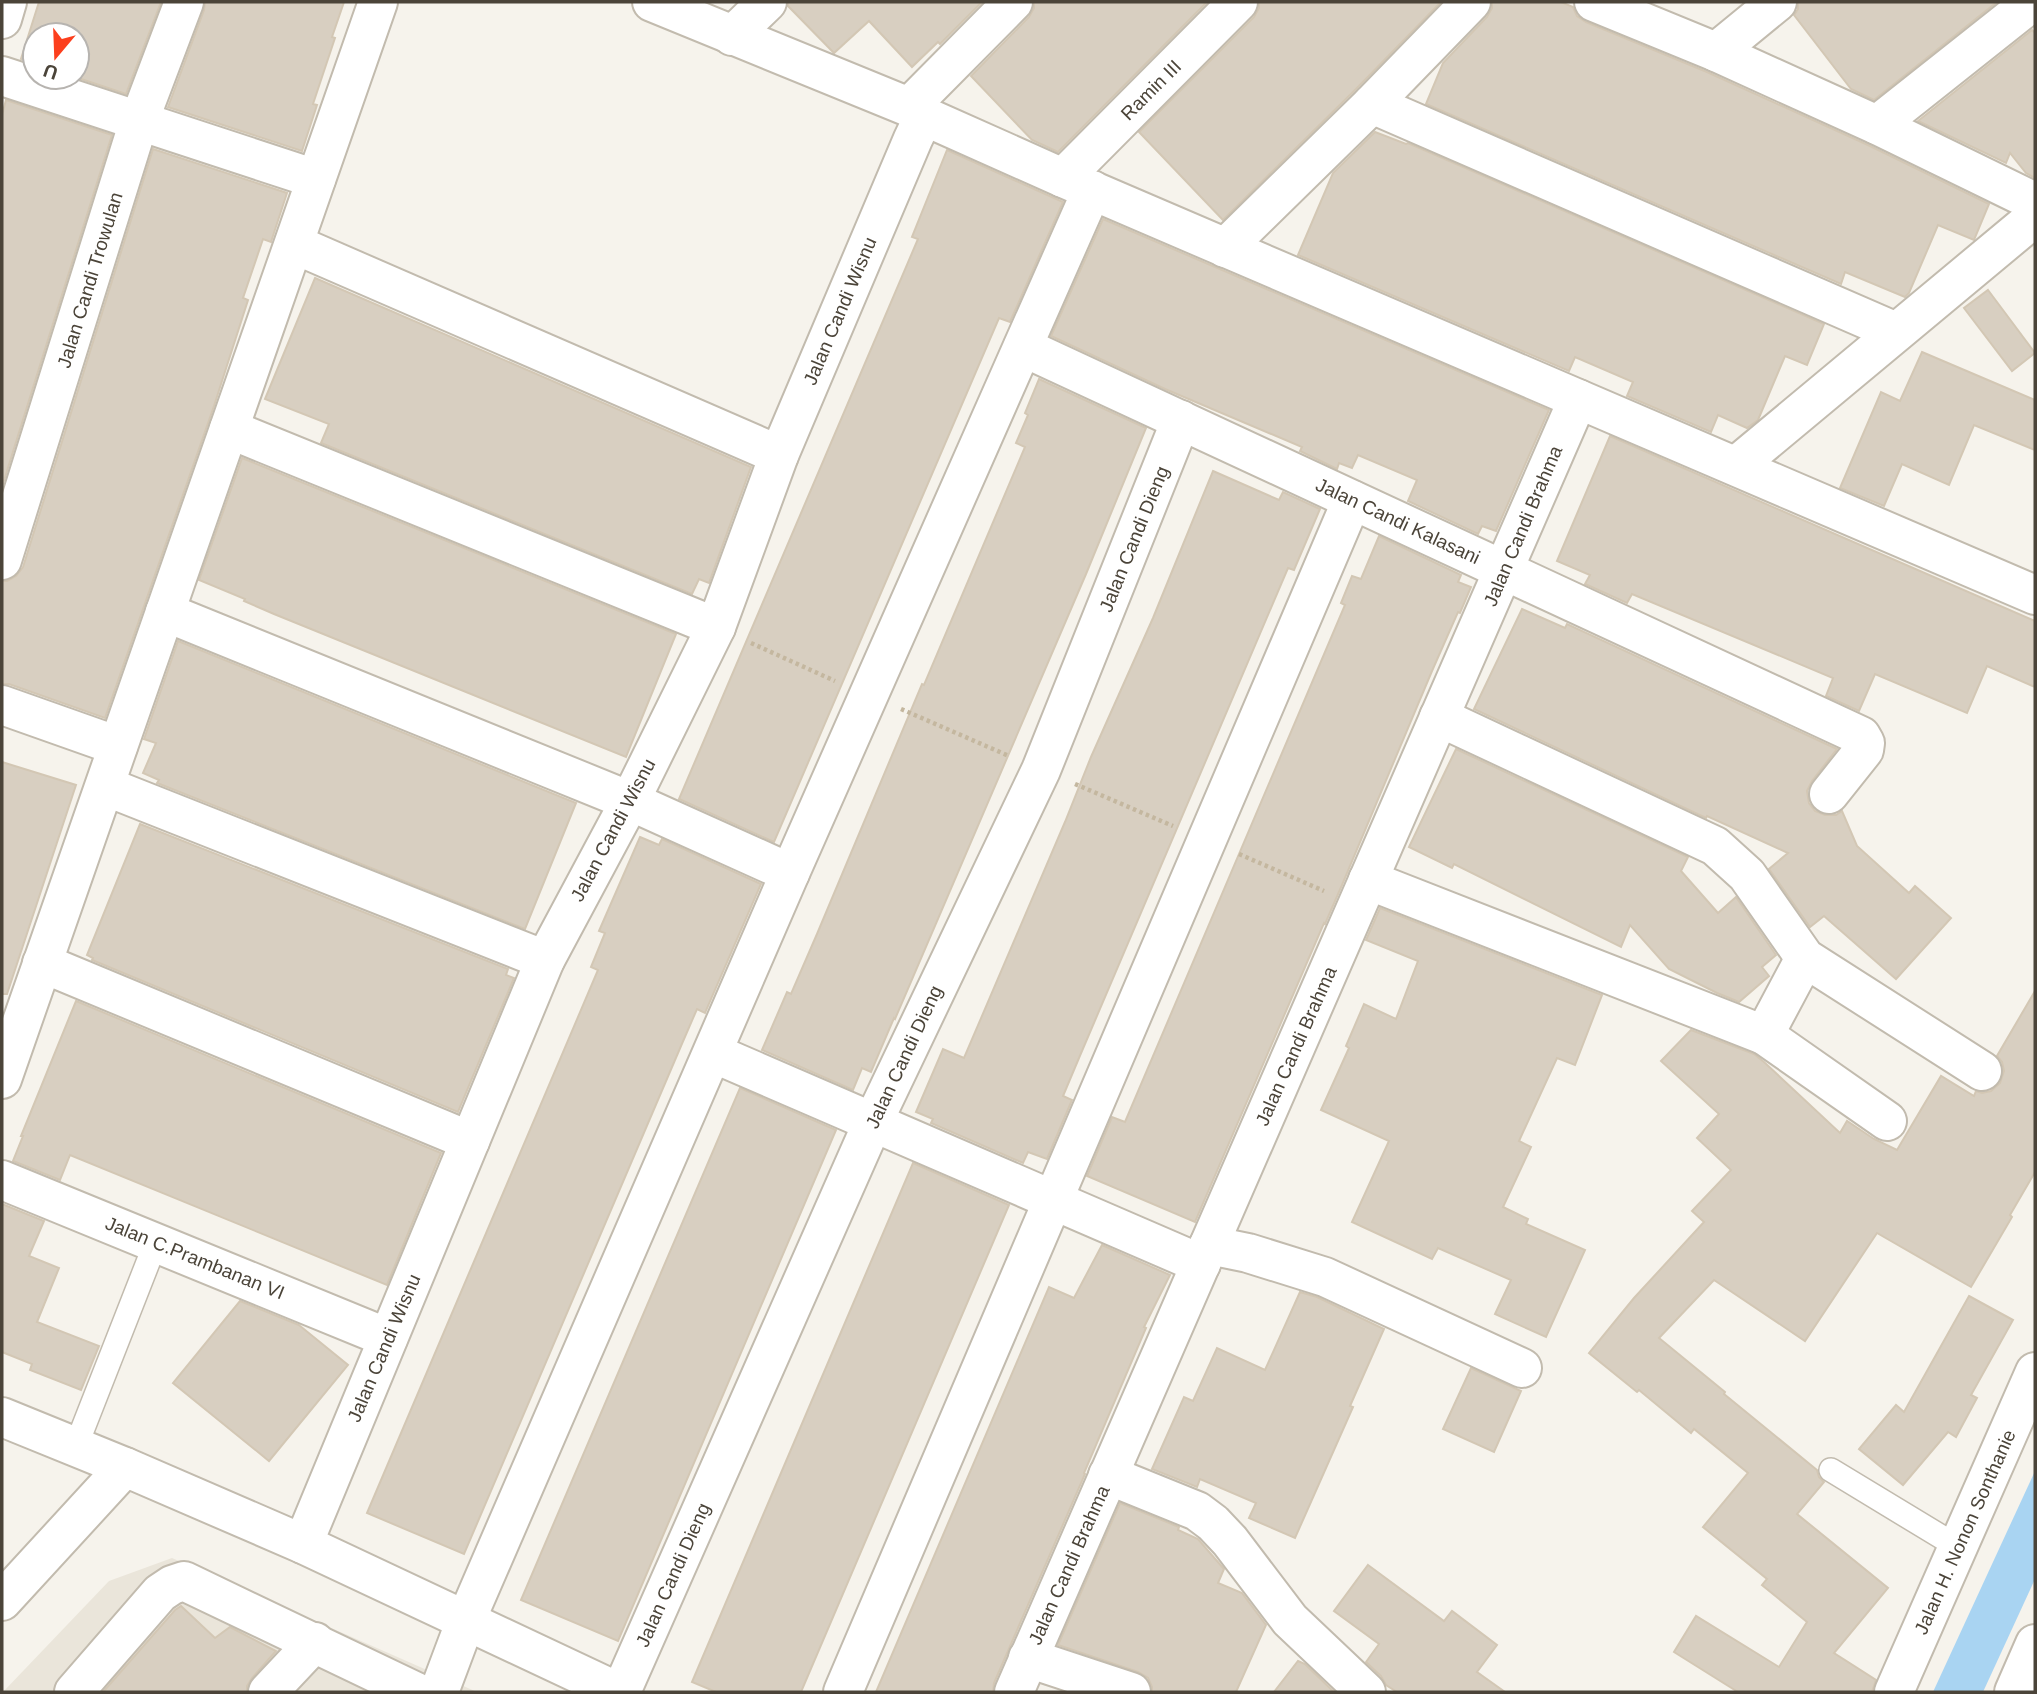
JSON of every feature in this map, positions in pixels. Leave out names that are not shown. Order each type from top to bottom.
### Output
[{"type":"street","points":[[2,19],[7,2]]},
{"type":"street","name":"Jalan Candi Trowulan","points":[[2,560],[139,121],[184,2]]},
{"type":"street","points":[[2,1079],[378,2]]},
{"type":"street","points":[[652,2],[916,112],[2035,595]]},
{"type":"street","points":[[732,36],[767,2]]},
{"type":"street","name":"Jalan Candi Wisnu","points":[[303,1544],[545,960],[630,802],[716,627],[779,456],[907,152],[916,112],[1013,2]]},
{"type":"street","name":"Ramin III","points":[[1078,184],[1238,2]]},
{"type":"street","points":[[1226,248],[1471,2]]},
{"type":"street","points":[[1594,2],[1716,52],[1877,125],[2035,202]]},
{"type":"street","points":[[1716,52],[1777,2]]},
{"type":"street","points":[[1877,125],[2032,2]]},
{"type":"street","points":[[2,76],[316,179]]},
{"type":"street","points":[[1372,104],[1896,332]]},
{"type":"street","points":[[74,1692],[159,1593],[184,1581],[315,1643],[432,1690],[465,1625],[790,873],[1023,347],[1078,184]]},
{"type":"street","points":[[1736,466],[2035,216]]},
{"type":"street","points":[[294,244],[779,456]]},
{"type":"street","name":"Jalan Candi Kalasani","points":[[1023,347],[1861,736],[1866,747],[1829,794]]},
{"type":"street","name":"Jalan Candi Brahma","points":[[1021,1675],[1578,399]]},
{"type":"street","name":"Jalan Candi Dieng","points":[[620,1692],[873,1122],[1041,770],[1181,421]]},
{"type":"street","points":[[229,429],[716,627]]},
{"type":"street","points":[[843,1692],[1352,500]]},
{"type":"street","points":[[165,612],[630,802],[790,873]]},
{"type":"street","points":[[2,705],[118,746]]},
{"type":"street","points":[[1439,717],[1715,846],[1747,875],[1805,958],[1982,1071]]},
{"type":"street","points":[[105,786],[545,960]]},
{"type":"street","points":[[1368,880],[1765,1035],[1887,1121]]},
{"type":"street","points":[[1765,1035],[1805,958]]},
{"type":"street","points":[[42,963],[470,1141]]},
{"type":"street","points":[[713,1053],[1053,1200],[1205,1254],[1240,1251],[1325,1277],[1522,1368]]},
{"type":"street","name":"Jalan C.Prambanan VI","points":[[2,1180],[388,1338]]},
{"type":"street","name":"Jalan H. Nonon Sonthanie","points":[[1894,1692],[2035,1371]]},
{"type":"street","points":[[2,1417],[303,1544],[465,1625],[620,1692]]},
{"type":"street","points":[[2,1601],[125,1467]]},
{"type":"street","points":[[1108,1475],[1197,1511],[1213,1523],[1230,1541],[1290,1620],[1366,1692]]},
{"type":"street","points":[[268,1692],[315,1643]]},
{"type":"street","points":[[2014,1692],[2035,1644]]},
{"type":"street","points":[[1021,1675],[1130,1692]]},
{"type":"lane","points":[[76,1446],[156,1242]]},
{"type":"lane","points":[[1832,1470],[1958,1547]]},
{"type":"shaded area","points":[[172,1558],[477,1692],[3,1692],[109,1581]]},
{"type":"water","points":[[2035,1471],[2035,1579],[1983,1692],[1933,1692]]},
{"type":"building","points":[[39,2],[161,2],[126,94],[91,82],[91,21],[33,21]]},
{"type":"building","points":[[205,2],[344,2],[313,104],[317,105],[302,151],[168,107]]},
{"type":"building","points":[[788,2],[982,2],[940,44],[938,42],[912,67],[869,21],[834,53],[788,6]]},
{"type":"building","points":[[1034,2],[1207,2],[1058,152],[1032,140],[971,76],[1029,17]]},
{"type":"building","points":[[1259,2],[1441,2],[1223,220],[1139,132],[1254,17]]},
{"type":"building","points":[[1492,2],[1561,2],[1573,7],[1577,16],[1586,22],[1707,72],[1868,145],[1989,204],[1974,240],[1938,225],[1905,297],[1845,272],[1841,284],[1426,104],[1443,63],[1487,17]]},
{"type":"building","points":[[1798,2],[1997,2],[1874,100],[1851,89],[1794,15]]},
{"type":"building","points":[[2032,30],[2035,33],[2035,178],[2026,173],[2010,153],[2006,163],[1918,121]]},
{"type":"building","points":[[6,100],[112,135],[2,487],[2,115]]},
{"type":"building","points":[[1375,132],[1408,143],[1824,324],[1807,365],[1785,356],[1758,420],[1747,428],[1718,415],[1711,432],[1627,396],[1633,382],[1575,357],[1569,371],[1298,255],[1333,173]]},
{"type":"building","points":[[153,149],[287,193],[271,242],[263,239],[243,298],[248,300],[214,406],[105,718],[9,684],[2,684],[2,581],[16,576],[23,567]]},
{"type":"building","points":[[947,150],[1063,202],[1010,322],[999,318],[774,842],[679,799],[918,239],[912,237]]},
{"type":"building","points":[[1103,219],[1549,410],[1496,531],[1482,526],[1478,534],[1408,501],[1417,480],[1358,455],[1352,468],[1339,463],[1337,469],[1300,451],[1302,447],[1165,389],[1051,336]]},
{"type":"building","points":[[315,278],[751,467],[709,583],[699,579],[692,594],[321,443],[329,424],[265,399]]},
{"type":"building","points":[[1988,290],[2035,353],[2012,371],[1964,308]]},
{"type":"building","points":[[1922,352],[2035,400],[2035,450],[1974,425],[1949,485],[1902,464],[1884,506],[1840,488],[1881,392],[1900,401]]},
{"type":"building","points":[[1039,379],[1146,428],[895,1019],[871,1072],[862,1068],[853,1090],[762,1050],[787,992],[791,994],[1025,447],[1016,443]]},
{"type":"building","points":[[1610,436],[2035,621],[2035,687],[1987,666],[1967,713],[1875,674],[1859,711],[1826,696],[1833,678],[1632,594],[1627,603],[1585,584],[1590,575],[1557,561]]},
{"type":"building","points":[[242,458],[676,634],[626,757],[274,614],[199,580]]},
{"type":"building","points":[[1213,471],[1279,500],[1283,492],[1320,509],[1294,570],[1288,568],[1063,1096],[1072,1100],[1047,1159],[1028,1152],[1023,1163],[931,1123],[933,1119],[916,1112],[943,1049],[964,1058],[1091,757],[1153,618]]},
{"type":"building","points":[[1379,536],[1461,575],[1458,582],[1471,587],[1432,671],[1195,1222],[1087,1176],[1112,1117],[1125,1122],[1345,605],[1341,603],[1352,576],[1361,579]]},
{"type":"building","points":[[1522,609],[1565,628],[1567,624],[1837,749],[1812,781],[1807,791],[1809,803],[1815,811],[1825,815],[1836,815],[1842,811],[1857,846],[1909,893],[1915,886],[1951,918],[1896,979],[1824,916],[1810,927],[1769,869],[1788,853],[1707,816],[1706,818],[1474,709]]},
{"type":"building","points":[[178,641],[576,803],[525,929],[157,783],[159,780],[143,773],[156,743],[144,739]]},
{"type":"building","points":[[1456,749],[1688,857],[1681,871],[1718,913],[1736,897],[1776,955],[1762,967],[1769,976],[1739,1002],[1669,969],[1630,925],[1621,947],[1454,864],[1452,868],[1409,847]]},
{"type":"building","points":[[2,762],[76,785],[7,994],[2,994]]},
{"type":"building","points":[[140,824],[508,969],[506,975],[514,978],[458,1112],[92,960],[93,958],[87,955]]},
{"type":"building","points":[[640,837],[659,845],[662,839],[761,884],[705,1013],[697,1009],[464,1554],[367,1513],[598,970],[591,967],[605,933],[599,931]]},
{"type":"building","points":[[1380,908],[1602,995],[1575,1065],[1557,1058],[1519,1141],[1531,1147],[1503,1207],[1528,1219],[1526,1224],[1585,1250],[1546,1337],[1495,1314],[1511,1280],[1438,1248],[1432,1259],[1352,1222],[1389,1141],[1321,1110],[1349,1048],[1346,1046],[1364,1004],[1396,1019],[1418,961],[1366,940]]},
{"type":"building","points":[[2035,991],[2035,1172],[1971,1287],[1877,1233],[1805,1341],[1714,1280],[1659,1338],[1817,1470],[1824,1482],[1797,1514],[1888,1588],[1834,1653],[1876,1680],[1872,1692],[1738,1692],[1674,1652],[1696,1616],[1779,1667],[1807,1622],[1762,1585],[1767,1579],[1703,1527],[1748,1473],[1694,1429],[1691,1433],[1589,1353],[1634,1298],[1704,1222],[1692,1211],[1731,1170],[1697,1138],[1719,1114],[1661,1061],[1691,1030],[1754,1054],[1840,1133],[1847,1121],[1897,1150],[1941,1076],[1974,1096],[1976,1091],[1991,1091],[2000,1083],[2004,1071],[1997,1056]]},
{"type":"building","points":[[76,1001],[441,1153],[387,1285],[70,1155],[60,1180],[13,1161]]},
{"type":"building","points":[[740,1088],[836,1130],[618,1641],[521,1600]]},
{"type":"building","points":[[913,1163],[1009,1205],[801,1692],[716,1692],[692,1682]]},
{"type":"building","points":[[2,1204],[44,1221],[29,1256],[59,1268],[37,1322],[99,1346],[81,1390],[30,1370],[32,1364],[2,1352]]},
{"type":"building","points":[[1102,1245],[1170,1275],[1144,1327],[1146,1328],[1085,1474],[994,1683],[993,1692],[876,1692],[1049,1287],[1074,1298]]},
{"type":"building","points":[[1300,1292],[1317,1297],[1384,1329],[1295,1538],[1249,1518],[1256,1503],[1200,1479],[1197,1487],[1152,1469],[1184,1397],[1193,1401],[1217,1348],[1265,1370]]},
{"type":"building","points":[[1969,1296],[2013,1320],[1971,1395],[1977,1398],[1956,1437],[1948,1432],[1903,1485],[1859,1449],[1896,1405],[1904,1412]]},
{"type":"building","points":[[240,1301],[299,1325],[348,1365],[269,1461],[173,1383]]},
{"type":"building","points":[[1471,1368],[1521,1391],[1494,1452],[1443,1429]]},
{"type":"building","points":[[1120,1503],[1179,1527],[1178,1530],[1198,1539],[1224,1569],[1218,1583],[1242,1593],[1266,1625],[1236,1692],[1152,1692],[1148,1678],[1138,1672],[1058,1645]]},
{"type":"building","points":[[1368,1565],[1444,1621],[1452,1611],[1497,1645],[1477,1672],[1505,1692],[1397,1692],[1386,1685],[1381,1676],[1366,1662],[1379,1644],[1334,1611]]},
{"type":"building","points":[[181,1606],[215,1638],[230,1627],[276,1651],[252,1678],[247,1692],[103,1692],[175,1610]]},
{"type":"building","points":[[1298,1661],[1305,1664],[1334,1692],[1274,1692]]}]
